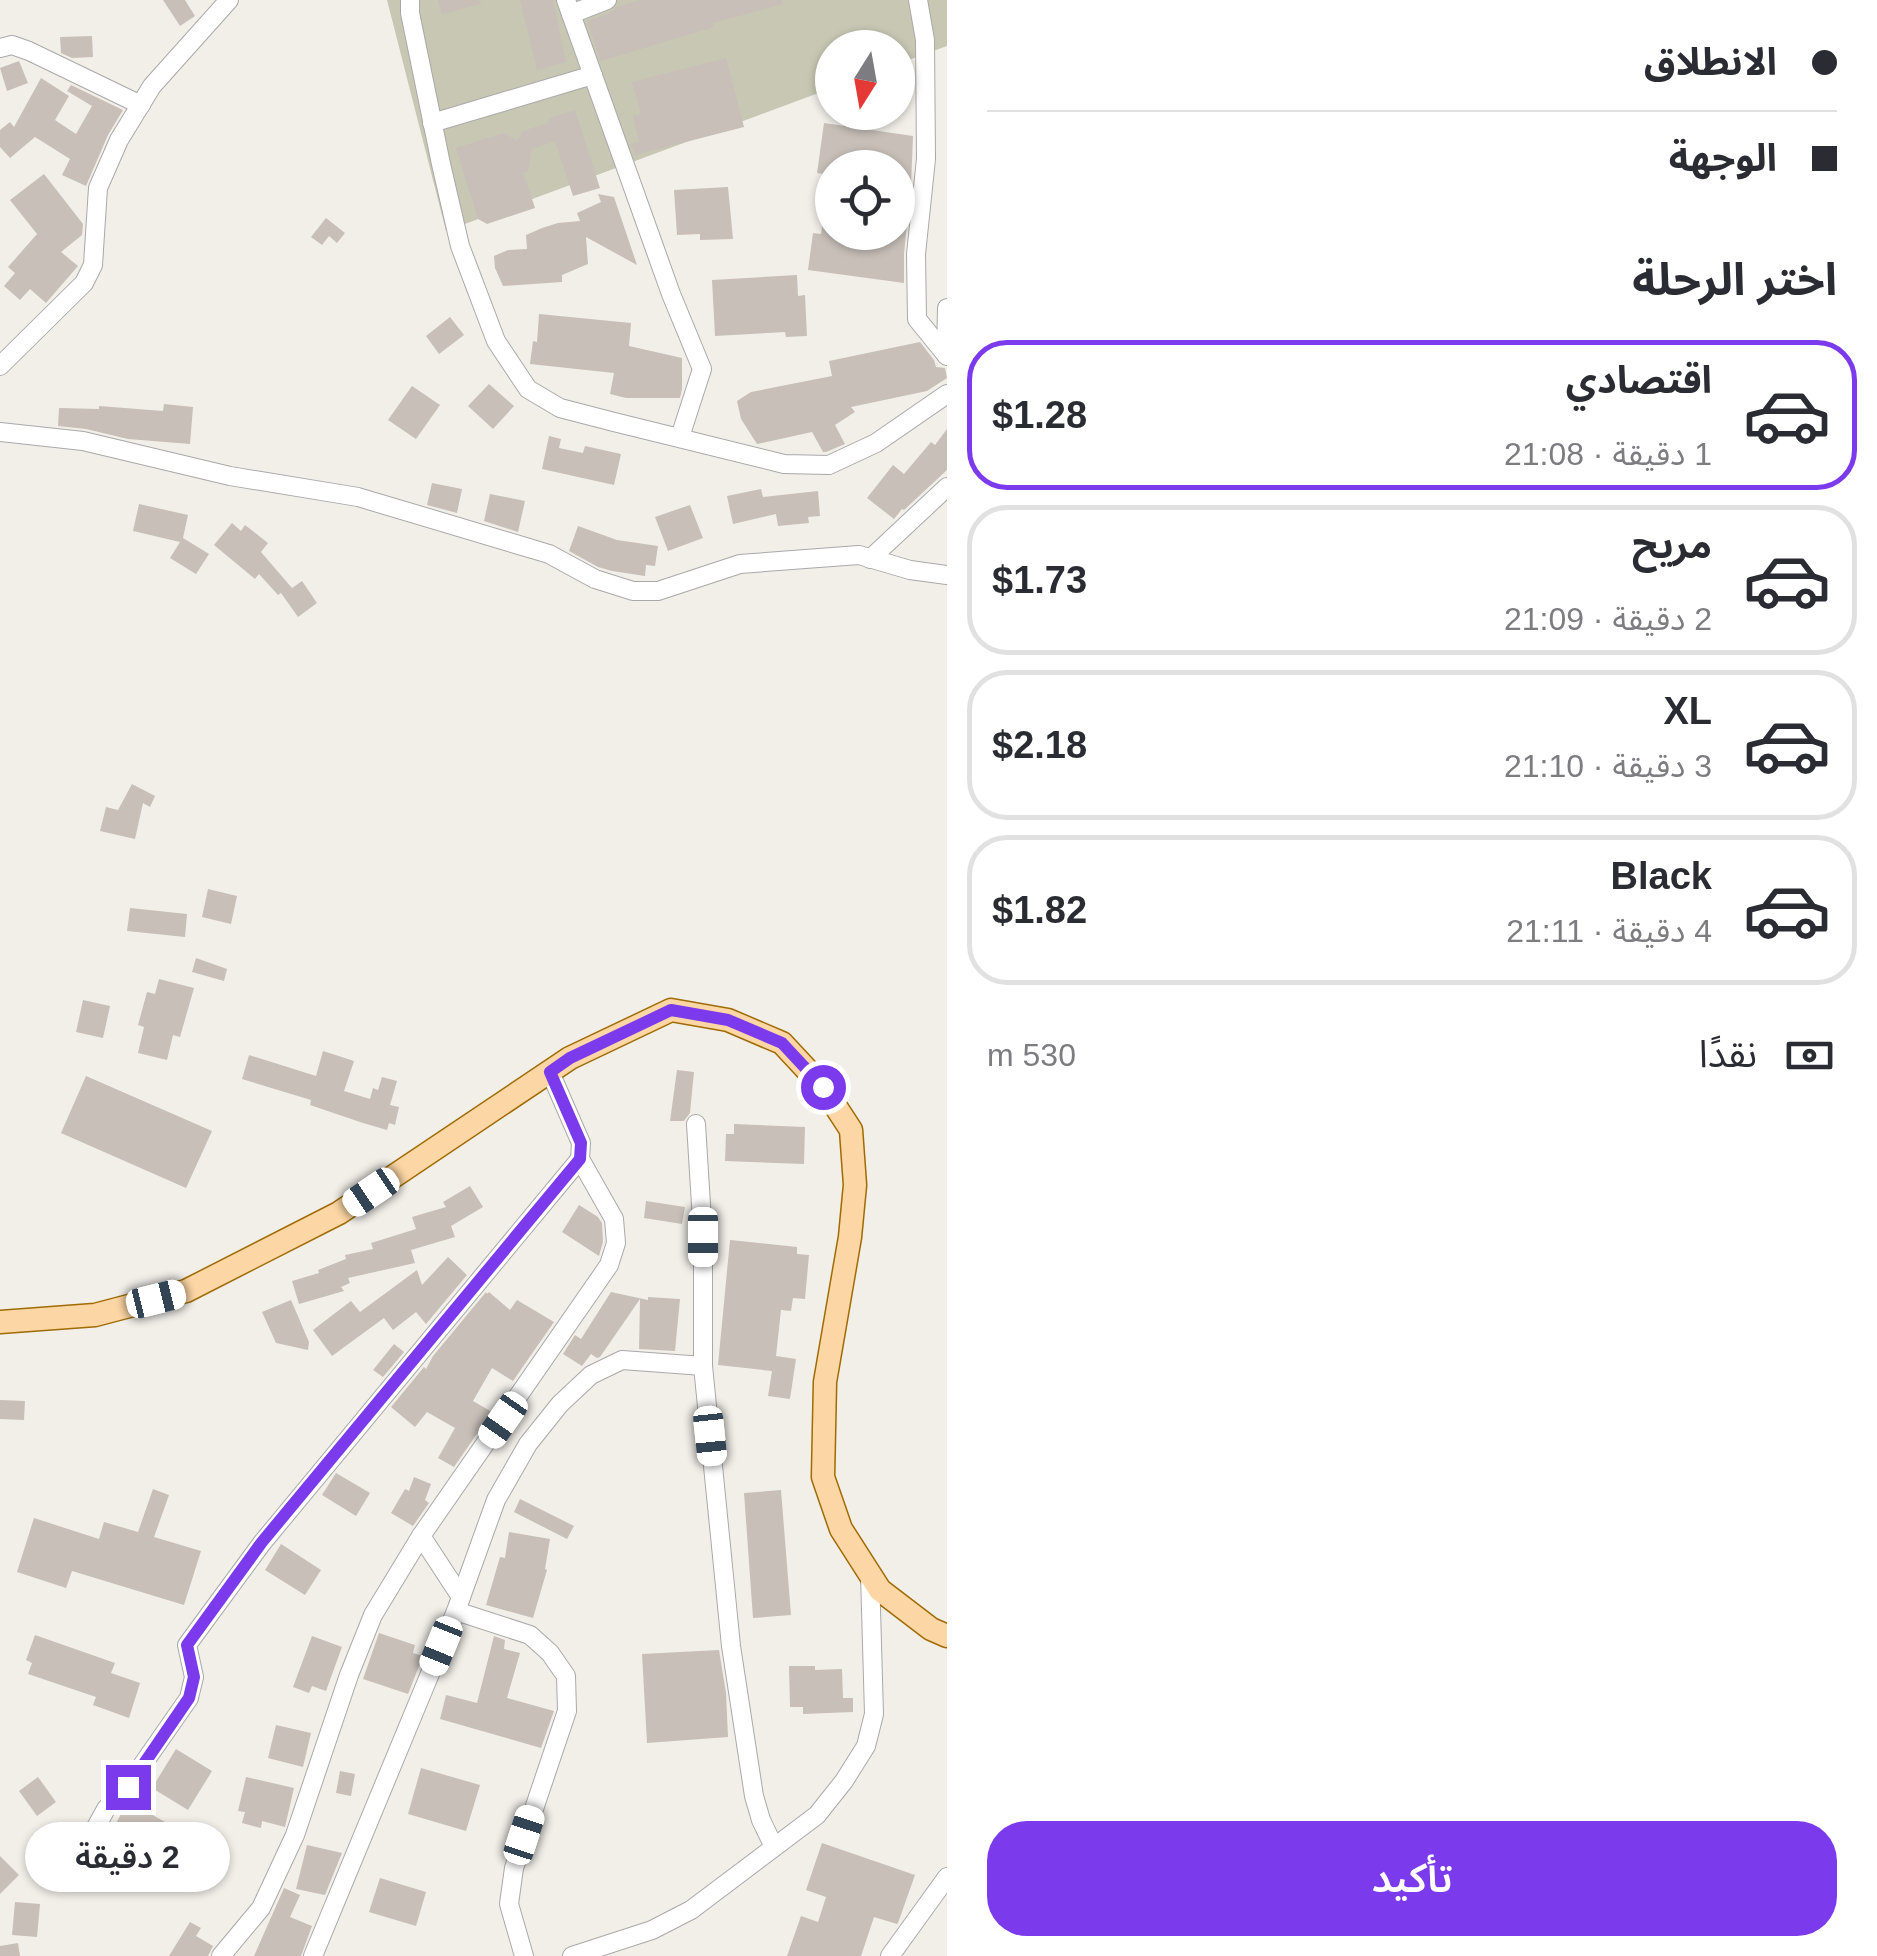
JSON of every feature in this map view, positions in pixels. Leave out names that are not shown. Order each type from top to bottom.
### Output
[{"type":"main road","points":[[0,1322],[95,1314],[186,1291],[339,1213],[570,1058],[671,1010],[728,1020],[782,1043],[823,1087],[851,1130],[854,1185],[850,1236],[825,1382],[824,1477],[840,1529],[880,1590],[931,1629],[947,1636]]},
{"type":"street","points":[[0,366],[84,283],[93,265],[98,188],[119,140],[152,86],[229,0]]},
{"type":"street","points":[[410,0],[460,246],[496,340],[528,388],[560,408],[784,464],[830,465],[876,444],[947,394]]},
{"type":"street","points":[[607,0],[568,7],[671,294],[702,369],[680,438]]},
{"type":"street","points":[[918,0],[925,40],[926,159],[916,254],[917,320],[947,356]]},
{"type":"street","points":[[0,48],[12,46],[29,51],[141,104]]},
{"type":"street","points":[[432,123],[592,75]]},
{"type":"street","points":[[947,308],[947,356]]},
{"type":"street","points":[[0,432],[83,440],[230,476],[358,497],[549,554],[633,592],[658,591],[740,564],[859,555],[910,570],[947,575]]},
{"type":"street","points":[[870,559],[947,488]]},
{"type":"street","points":[[221,1956],[260,1908],[294,1835],[373,1614],[422,1536],[609,1265],[616,1243],[614,1219],[580,1159],[581,1143],[550,1072]]},
{"type":"street","points":[[696,1124],[703,1237],[703,1366],[734,1664],[754,1796],[774,1847]]},
{"type":"street","points":[[92,1847],[106,1809],[128,1787],[189,1698],[194,1677],[187,1645],[262,1542],[580,1159]]},
{"type":"street","points":[[313,1956],[458,1604],[496,1500],[528,1444],[560,1404],[591,1375],[622,1360],[703,1366]]},
{"type":"street","points":[[422,1536],[458,1604],[530,1635],[550,1653],[566,1676],[567,1711],[514,1868],[509,1904],[524,1956]]},
{"type":"street","points":[[572,1956],[652,1930],[691,1910],[817,1814],[844,1782],[866,1746],[874,1714],[870,1574]]},
{"type":"street","points":[[890,1956],[947,1877]]},
{"type":"shaded area","points":[[387,0],[947,0],[947,46],[915,58],[915,30],[815,30],[815,94],[446,231]]},
{"type":"building","points":[[163,0],[185,0],[195,16],[180,26]]},
{"type":"building","points":[[438,0],[480,0],[481,4],[442,14]]},
{"type":"building","points":[[520,0],[553,0],[566,62],[537,70]]},
{"type":"building","points":[[640,0],[782,0],[783,4],[601,61],[587,21]]},
{"type":"building","points":[[92,36],[93,57],[72,58],[61,53],[60,37]]},
{"type":"building","points":[[726,58],[744,127],[635,155],[631,144],[639,142],[633,116],[641,114],[632,82]]},
{"type":"building","points":[[19,61],[28,83],[7,91],[0,68]]},
{"type":"building","points":[[41,78],[69,96],[55,120],[76,134],[92,106],[67,91],[71,85],[123,110],[86,186],[62,175],[70,159],[35,137],[10,158],[0,147],[0,130],[10,122],[14,127]]},
{"type":"building","points":[[575,110],[600,188],[573,196],[555,141],[532,149],[528,171],[523,172],[535,208],[487,224],[478,219],[456,148],[504,133],[517,141],[523,131]]},
{"type":"building","points":[[823,130],[872,130],[913,136],[912,150],[820,150]]},
{"type":"building","points":[[44,174],[83,224],[82,235],[61,252],[78,266],[46,303],[30,289],[20,300],[4,286],[15,273],[8,267],[37,234],[10,200]]},
{"type":"building","points":[[728,187],[733,239],[700,240],[700,234],[677,235],[674,190]]},
{"type":"building","points":[[598,194],[614,197],[637,265],[586,237],[588,264],[562,275],[562,282],[503,286],[494,256],[527,249],[526,235],[542,228],[580,221],[577,213],[601,202]]},
{"type":"building","points":[[326,218],[345,233],[337,243],[329,236],[322,245],[311,237]]},
{"type":"building","points":[[813,233],[815,250],[904,250],[904,283],[808,270]]},
{"type":"building","points":[[797,275],[798,296],[805,295],[807,336],[786,337],[785,332],[715,336],[712,280]]},
{"type":"building","points":[[539,314],[631,323],[629,346],[682,358],[680,398],[626,398],[610,394],[614,373],[530,364]]},
{"type":"building","points":[[450,317],[464,335],[439,354],[426,336]]},
{"type":"building","points":[[920,342],[936,367],[945,368],[947,378],[927,391],[851,407],[855,412],[835,425],[845,444],[823,452],[812,432],[757,444],[741,419],[737,401],[751,392],[832,376],[829,361]]},
{"type":"building","points":[[489,384],[514,406],[493,429],[468,406]]},
{"type":"building","points":[[412,386],[440,405],[416,439],[388,420]]},
{"type":"building","points":[[164,404],[193,407],[190,444],[128,439],[58,426],[59,408],[99,406],[163,411]]},
{"type":"building","points":[[947,429],[947,470],[894,519],[867,498],[893,465],[904,474]]},
{"type":"building","points":[[549,436],[561,439],[559,448],[583,453],[585,446],[621,454],[614,485],[542,469]]},
{"type":"building","points":[[432,483],[462,489],[457,513],[427,505]]},
{"type":"building","points":[[761,489],[763,497],[818,491],[820,516],[808,517],[809,523],[778,526],[776,514],[733,524],[727,496]]},
{"type":"building","points":[[490,494],[525,501],[518,532],[484,521]]},
{"type":"building","points":[[139,504],[188,515],[183,538],[209,554],[196,574],[170,558],[180,542],[133,531]]},
{"type":"building","points":[[690,505],[703,538],[668,551],[655,517]]},
{"type":"building","points":[[232,523],[241,531],[245,525],[268,543],[261,552],[292,588],[302,581],[317,603],[298,617],[281,593],[278,595],[259,574],[255,579],[214,545]]},
{"type":"building","points":[[578,526],[617,540],[658,546],[655,566],[646,565],[645,576],[598,567],[569,551]]},
{"type":"building","points":[[132,784],[155,796],[150,807],[143,803],[135,839],[100,831],[106,807],[118,810]]},
{"type":"building","points":[[208,889],[237,896],[231,924],[202,917]]},
{"type":"building","points":[[130,908],[187,914],[185,937],[127,931]]},
{"type":"building","points":[[196,958],[227,969],[224,981],[192,972]]},
{"type":"building","points":[[159,979],[194,988],[180,1037],[173,1035],[167,1060],[138,1053],[144,1027],[138,1025],[147,992],[155,994]]},
{"type":"building","points":[[83,1000],[110,1006],[103,1038],[76,1032]]},
{"type":"building","points":[[323,1051],[354,1061],[344,1091],[370,1099],[382,1077],[397,1081],[390,1105],[399,1107],[395,1125],[389,1123],[387,1130],[363,1123],[310,1105],[311,1100],[242,1079],[249,1055],[316,1076]]},
{"type":"building","points":[[677,1070],[694,1072],[690,1113],[684,1121],[670,1121]]},
{"type":"building","points":[[86,1076],[212,1131],[186,1188],[61,1133]]},
{"type":"building","points":[[734,1124],[805,1127],[804,1164],[725,1161],[726,1134],[734,1134]]},
{"type":"building","points":[[470,1186],[483,1207],[451,1226],[455,1237],[411,1250],[415,1263],[348,1278],[350,1283],[341,1287],[344,1291],[299,1304],[292,1281],[319,1273],[318,1270],[346,1259],[345,1255],[373,1249],[371,1243],[416,1229],[412,1217],[446,1207],[443,1202]]},
{"type":"building","points":[[646,1201],[685,1207],[682,1224],[644,1218]]},
{"type":"building","points":[[579,1205],[602,1223],[599,1256],[562,1232]]},
{"type":"building","points":[[730,1240],[797,1247],[797,1254],[809,1255],[805,1299],[793,1298],[791,1311],[781,1310],[776,1356],[796,1359],[790,1399],[768,1396],[772,1371],[718,1365]]},
{"type":"building","points":[[448,1257],[467,1275],[426,1324],[416,1312],[393,1330],[384,1318],[332,1356],[313,1330],[351,1301],[360,1312],[417,1270],[422,1285]]},
{"type":"building","points":[[486,1292],[510,1310],[517,1300],[554,1322],[513,1381],[492,1368],[473,1401],[492,1412],[454,1467],[438,1458],[455,1428],[427,1412],[415,1427],[391,1407]]},
{"type":"building","points":[[611,1292],[648,1300],[680,1299],[675,1351],[639,1349],[640,1299],[600,1357],[591,1354],[582,1366],[563,1354],[575,1335],[581,1339]]},
{"type":"building","points":[[291,1300],[309,1342],[308,1350],[276,1343],[262,1312]]},
{"type":"building","points":[[394,1344],[404,1352],[383,1377],[373,1370]]},
{"type":"building","points":[[0,1400],[25,1401],[24,1420],[0,1419]]},
{"type":"building","points":[[336,1473],[370,1493],[356,1516],[322,1495]]},
{"type":"building","points":[[414,1477],[431,1484],[425,1500],[429,1503],[413,1526],[391,1513],[405,1489],[409,1491]]},
{"type":"building","points":[[153,1489],[169,1495],[154,1537],[201,1551],[184,1605],[72,1571],[66,1588],[17,1572],[34,1518],[99,1539],[104,1522],[138,1532]]},
{"type":"building","points":[[781,1490],[791,1615],[753,1618],[744,1493]]},
{"type":"building","points":[[520,1499],[574,1526],[567,1539],[514,1512]]},
{"type":"building","points":[[509,1532],[550,1539],[547,1570],[533,1618],[486,1605],[500,1557],[505,1558]]},
{"type":"building","points":[[281,1544],[321,1570],[305,1595],[265,1570]]},
{"type":"building","points":[[379,1633],[415,1645],[413,1653],[423,1656],[408,1694],[363,1679]]},
{"type":"building","points":[[35,1635],[115,1663],[111,1673],[140,1683],[129,1718],[93,1705],[96,1697],[28,1674],[32,1663],[26,1660]]},
{"type":"building","points":[[312,1636],[342,1647],[326,1691],[312,1686],[309,1693],[293,1687]]},
{"type":"building","points":[[494,1636],[505,1640],[504,1649],[520,1653],[507,1698],[554,1711],[541,1748],[440,1719],[446,1695],[477,1703]]},
{"type":"building","points":[[719,1650],[728,1737],[647,1743],[642,1654]]},
{"type":"building","points":[[789,1666],[842,1669],[843,1698],[853,1698],[853,1712],[803,1714],[803,1707],[790,1707]]},
{"type":"building","points":[[276,1725],[311,1733],[303,1767],[268,1758]]},
{"type":"building","points":[[176,1749],[212,1771],[188,1810],[152,1788]]},
{"type":"building","points":[[421,1768],[480,1785],[466,1831],[408,1814]]},
{"type":"building","points":[[340,1771],[355,1774],[351,1796],[336,1793]]},
{"type":"building","points":[[38,1777],[56,1802],[37,1816],[19,1791]]},
{"type":"building","points":[[246,1777],[294,1788],[285,1827],[262,1821],[261,1828],[242,1823],[245,1812],[238,1811]]},
{"type":"building","points":[[130,1802],[165,1822],[141,1864],[106,1843]]},
{"type":"building","points":[[822,1843],[915,1875],[898,1923],[874,1917],[861,1956],[787,1956],[801,1916],[818,1922],[826,1897],[806,1890]]},
{"type":"building","points":[[307,1845],[342,1853],[325,1895],[296,1889]]},
{"type":"building","points":[[0,1856],[19,1875],[0,1894]]},
{"type":"building","points":[[380,1878],[426,1892],[416,1926],[369,1912]]},
{"type":"building","points":[[284,1888],[300,1895],[290,1917],[312,1926],[301,1956],[254,1956]]},
{"type":"building","points":[[15,1902],[40,1904],[37,1937],[12,1935]]},
{"type":"building","points":[[190,1922],[201,1928],[196,1936],[213,1946],[208,1956],[169,1956]]},
{"type":"building","points":[[18,1943],[20,1956],[0,1956],[0,1946]]},
{"type":"route","points":[[128,1787],[189,1698],[194,1677],[187,1645],[262,1542],[580,1159],[581,1143],[550,1072],[570,1058],[671,1010],[728,1020],[782,1043],[823,1087]]}]
